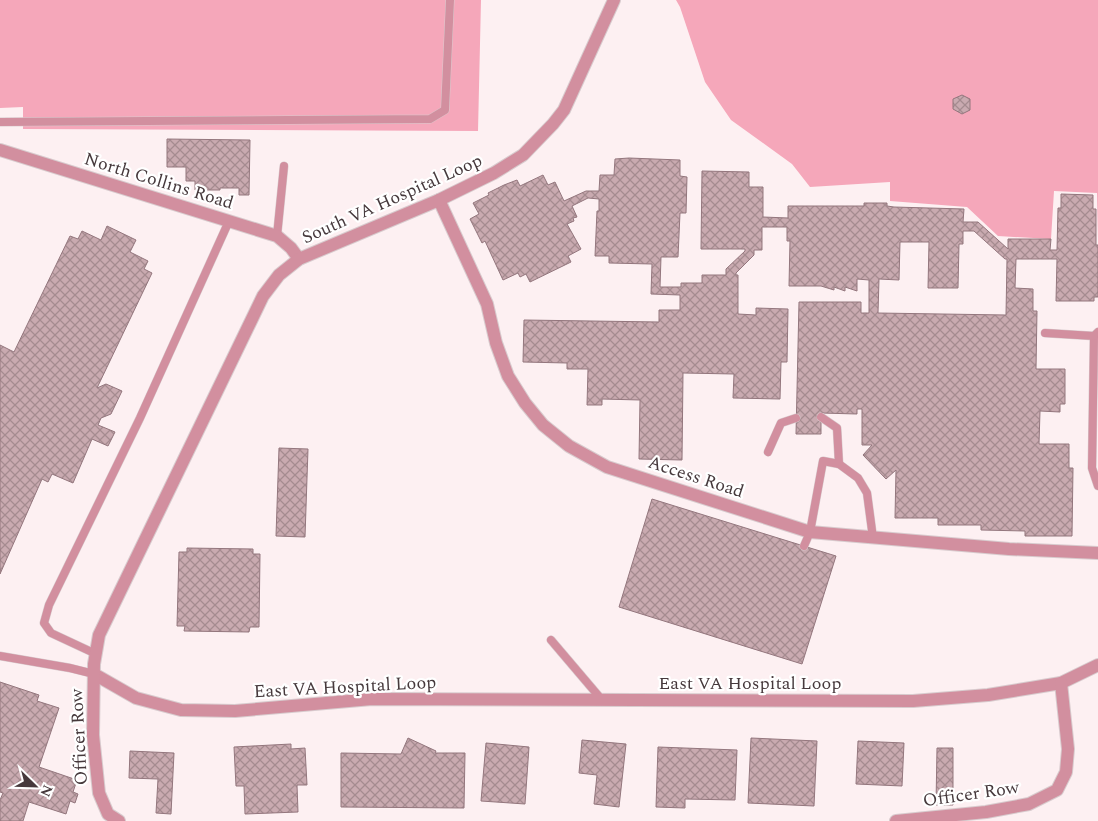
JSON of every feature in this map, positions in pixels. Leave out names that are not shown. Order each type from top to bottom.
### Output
[{"type":"street","name":"South VA Hospital Loop","points":[[299,259],[439,200],[494,173],[523,155],[553,124],[570,99],[614,0]]},
{"type":"street","name":"North Collins Road","points":[[0,150],[277,236],[291,248],[299,259]]},
{"type":"street","name":"Access Road","points":[[439,200],[487,304],[496,343],[508,376],[525,403],[543,425],[569,446],[607,467],[810,532],[1009,549],[1098,553]]},
{"type":"street","points":[[94,674],[99,635],[252,316],[263,296],[279,275],[299,259]]},
{"type":"street","name":"East VA Hospital Loop","points":[[94,674],[136,698],[181,710],[235,711],[372,699],[913,701],[988,695],[1061,683],[1098,665]]},
{"type":"street","name":"Officer Row","points":[[94,674],[93,735],[99,793],[108,814],[119,821]]},
{"type":"street","name":"Officer Row","points":[[896,821],[986,812],[1029,804],[1057,790],[1066,772],[1068,749],[1061,683]]},
{"type":"lane","points":[[0,122],[430,119],[445,110],[450,0]]},
{"type":"lane","points":[[277,236],[284,166]]},
{"type":"lane","points":[[96,654],[51,633],[44,624],[49,605],[140,418],[230,221]]},
{"type":"lane","points":[[1045,333],[1096,334],[1092,468],[1098,486]]},
{"type":"lane","points":[[768,452],[781,423],[796,418]]},
{"type":"lane","points":[[821,418],[837,428],[839,464]]},
{"type":"lane","points":[[804,546],[810,532],[823,461],[839,464],[858,478],[867,493],[873,538]]},
{"type":"lane","points":[[551,640],[602,700]]},
{"type":"lane","points":[[0,656],[94,674]]},
{"type":"shaded area","points":[[0,0],[481,0],[478,131],[23,129],[23,107],[0,108]]},
{"type":"shaded area","points":[[676,0],[1098,0],[1098,239],[1097,193],[1054,191],[1051,239],[998,236],[967,207],[890,201],[890,182],[810,187],[792,164],[731,120],[705,82]]},
{"type":"building","points":[[962,95],[970,99],[970,110],[962,114],[953,109],[953,99]]},
{"type":"building","points":[[167,139],[250,140],[249,195],[239,195],[239,188],[195,190],[195,181],[186,181],[186,167],[167,167]]},
{"type":"building","points":[[615,159],[680,160],[680,176],[687,177],[686,213],[680,213],[678,257],[661,257],[660,287],[681,287],[681,283],[702,283],[702,275],[726,275],[726,269],[745,251],[745,249],[701,249],[702,171],[749,172],[749,187],[763,187],[763,217],[788,218],[788,206],[864,206],[864,203],[887,203],[887,206],[894,207],[964,209],[963,222],[978,222],[1008,249],[1008,239],[1051,239],[1050,250],[1057,250],[1058,208],[1061,208],[1061,194],[1093,195],[1093,209],[1096,209],[1096,245],[1098,245],[1098,297],[1094,297],[1094,301],[1056,301],[1057,259],[1016,259],[1015,288],[1033,289],[1033,311],[1037,311],[1036,369],[1065,369],[1065,404],[1060,404],[1060,412],[1040,411],[1039,444],[1069,444],[1069,468],[1073,468],[1072,536],[1025,536],[1025,531],[981,530],[981,525],[938,525],[938,518],[895,518],[896,470],[886,479],[863,455],[872,445],[862,445],[862,409],[857,409],[857,414],[821,413],[821,434],[796,434],[799,302],[861,302],[861,313],[869,313],[869,280],[857,279],[857,291],[845,287],[845,291],[834,287],[834,290],[821,286],[789,286],[790,241],[787,241],[787,227],[762,227],[762,250],[754,250],[754,255],[736,273],[738,275],[738,314],[756,315],[756,308],[788,309],[787,362],[781,362],[780,399],[733,398],[734,374],[683,373],[682,460],[639,459],[640,400],[602,399],[602,405],[587,405],[588,369],[567,369],[567,363],[523,362],[524,320],[659,322],[659,310],[680,310],[680,295],[651,294],[652,264],[609,263],[609,256],[595,256],[599,199],[588,198],[572,206],[577,217],[573,218],[574,221],[567,224],[581,249],[568,256],[571,262],[530,282],[526,274],[520,277],[518,273],[503,280],[485,241],[482,243],[470,219],[479,214],[473,203],[489,195],[488,193],[517,180],[520,186],[543,175],[548,185],[555,182],[564,201],[586,191],[599,191],[600,175],[614,175]],"holes":[[[963,231],[974,231],[1007,259],[1006,315],[878,313],[879,279],[899,280],[900,242],[929,242],[928,288],[958,288],[959,244],[963,244]]]},
{"type":"building","points":[[107,226],[136,240],[130,252],[148,261],[144,269],[152,273],[97,388],[106,384],[122,391],[111,414],[101,418],[98,425],[115,432],[108,446],[92,439],[73,483],[52,474],[48,482],[42,479],[0,574],[0,345],[14,352],[70,236],[78,239],[82,231],[101,240]]},
{"type":"building","points":[[279,448],[308,449],[305,537],[276,536]]},
{"type":"building","points":[[652,499],[836,556],[802,664],[619,607]]},
{"type":"building","points":[[187,548],[253,549],[253,554],[260,554],[259,627],[250,627],[249,632],[184,631],[185,626],[177,626],[179,552],[187,552]]},
{"type":"building","points":[[0,682],[39,695],[37,701],[59,708],[39,767],[77,780],[73,792],[78,794],[75,803],[70,801],[66,814],[29,802],[23,821],[0,821],[0,800],[3,793],[0,792]]},
{"type":"building","points":[[408,738],[436,751],[435,753],[465,753],[464,808],[341,807],[341,753],[401,754]]},
{"type":"building","points":[[751,738],[817,741],[814,806],[748,803]]},
{"type":"building","points":[[582,740],[626,744],[619,807],[594,804],[597,775],[579,773]]},
{"type":"building","points":[[858,741],[904,743],[902,786],[856,784]]},
{"type":"building","points":[[486,743],[529,747],[525,804],[481,801]]},
{"type":"building","points":[[291,744],[291,749],[305,748],[307,785],[297,785],[298,812],[245,814],[244,786],[236,786],[234,747]]},
{"type":"building","points":[[658,747],[737,750],[735,800],[685,799],[685,808],[656,807]]},
{"type":"building","points":[[937,748],[953,748],[953,805],[936,805]]},
{"type":"building","points":[[130,751],[174,753],[171,814],[156,813],[158,779],[129,778]]}]
